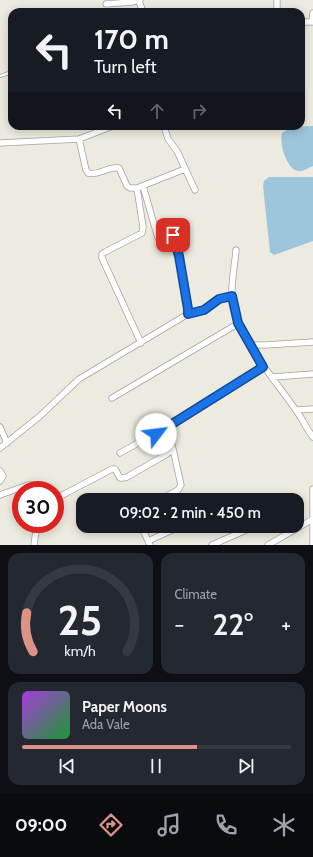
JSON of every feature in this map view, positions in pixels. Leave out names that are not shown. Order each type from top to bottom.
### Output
[{"type":"street","points":[[106,4],[140,0]]},
{"type":"street","points":[[312,22],[313,13]]},
{"type":"street","points":[[0,143],[79,139],[103,130]]},
{"type":"street","points":[[165,130],[168,139],[177,151],[195,190]]},
{"type":"street","points":[[79,139],[88,173],[92,174],[111,168],[119,168],[127,186],[130,188],[140,187],[185,169]]},
{"type":"street","points":[[140,187],[158,238],[173,235],[186,294],[188,314]]},
{"type":"street","points":[[140,187],[143,226],[142,233],[105,252],[102,254],[102,258],[141,343]]},
{"type":"street","points":[[236,250],[232,296],[238,323],[252,345],[263,367],[273,377],[313,437]]},
{"type":"street","points":[[0,448],[40,416],[79,379],[188,314],[204,310],[219,299],[232,296]]},
{"type":"street","points":[[112,398],[238,323]]},
{"type":"street","points":[[252,345],[313,342]]},
{"type":"street","points":[[120,453],[167,427],[263,367]]},
{"type":"street","points":[[273,377],[313,374]]},
{"type":"street","points":[[296,410],[313,409]]},
{"type":"street","points":[[167,427],[181,485],[178,490],[172,493]]},
{"type":"street","points":[[0,428],[7,443]]},
{"type":"street","points":[[64,494],[115,469],[120,478],[127,477],[173,449]]},
{"type":"street","points":[[0,471],[3,476],[0,481]]},
{"type":"street","points":[[313,489],[313,545]]},
{"type":"street","points":[[0,495],[12,491]]},
{"type":"street","points":[[268,545],[313,519]]},
{"type":"street","points":[[34,545],[36,533]]},
{"type":"street","points":[[144,533],[149,543],[168,533]]},
{"type":"street","points":[[212,545],[239,533]]},
{"type":"water","points":[[305,126],[313,126],[313,166],[298,171],[290,165],[284,155],[281,137],[282,133],[287,130],[305,130]]},
{"type":"water","points":[[269,177],[313,177],[313,241],[274,255],[270,252],[263,186],[264,181]]},
{"type":"route","points":[[156,434],[263,367],[252,345],[238,323],[232,296],[219,299],[204,310],[188,314],[179,256],[173,235]]}]
